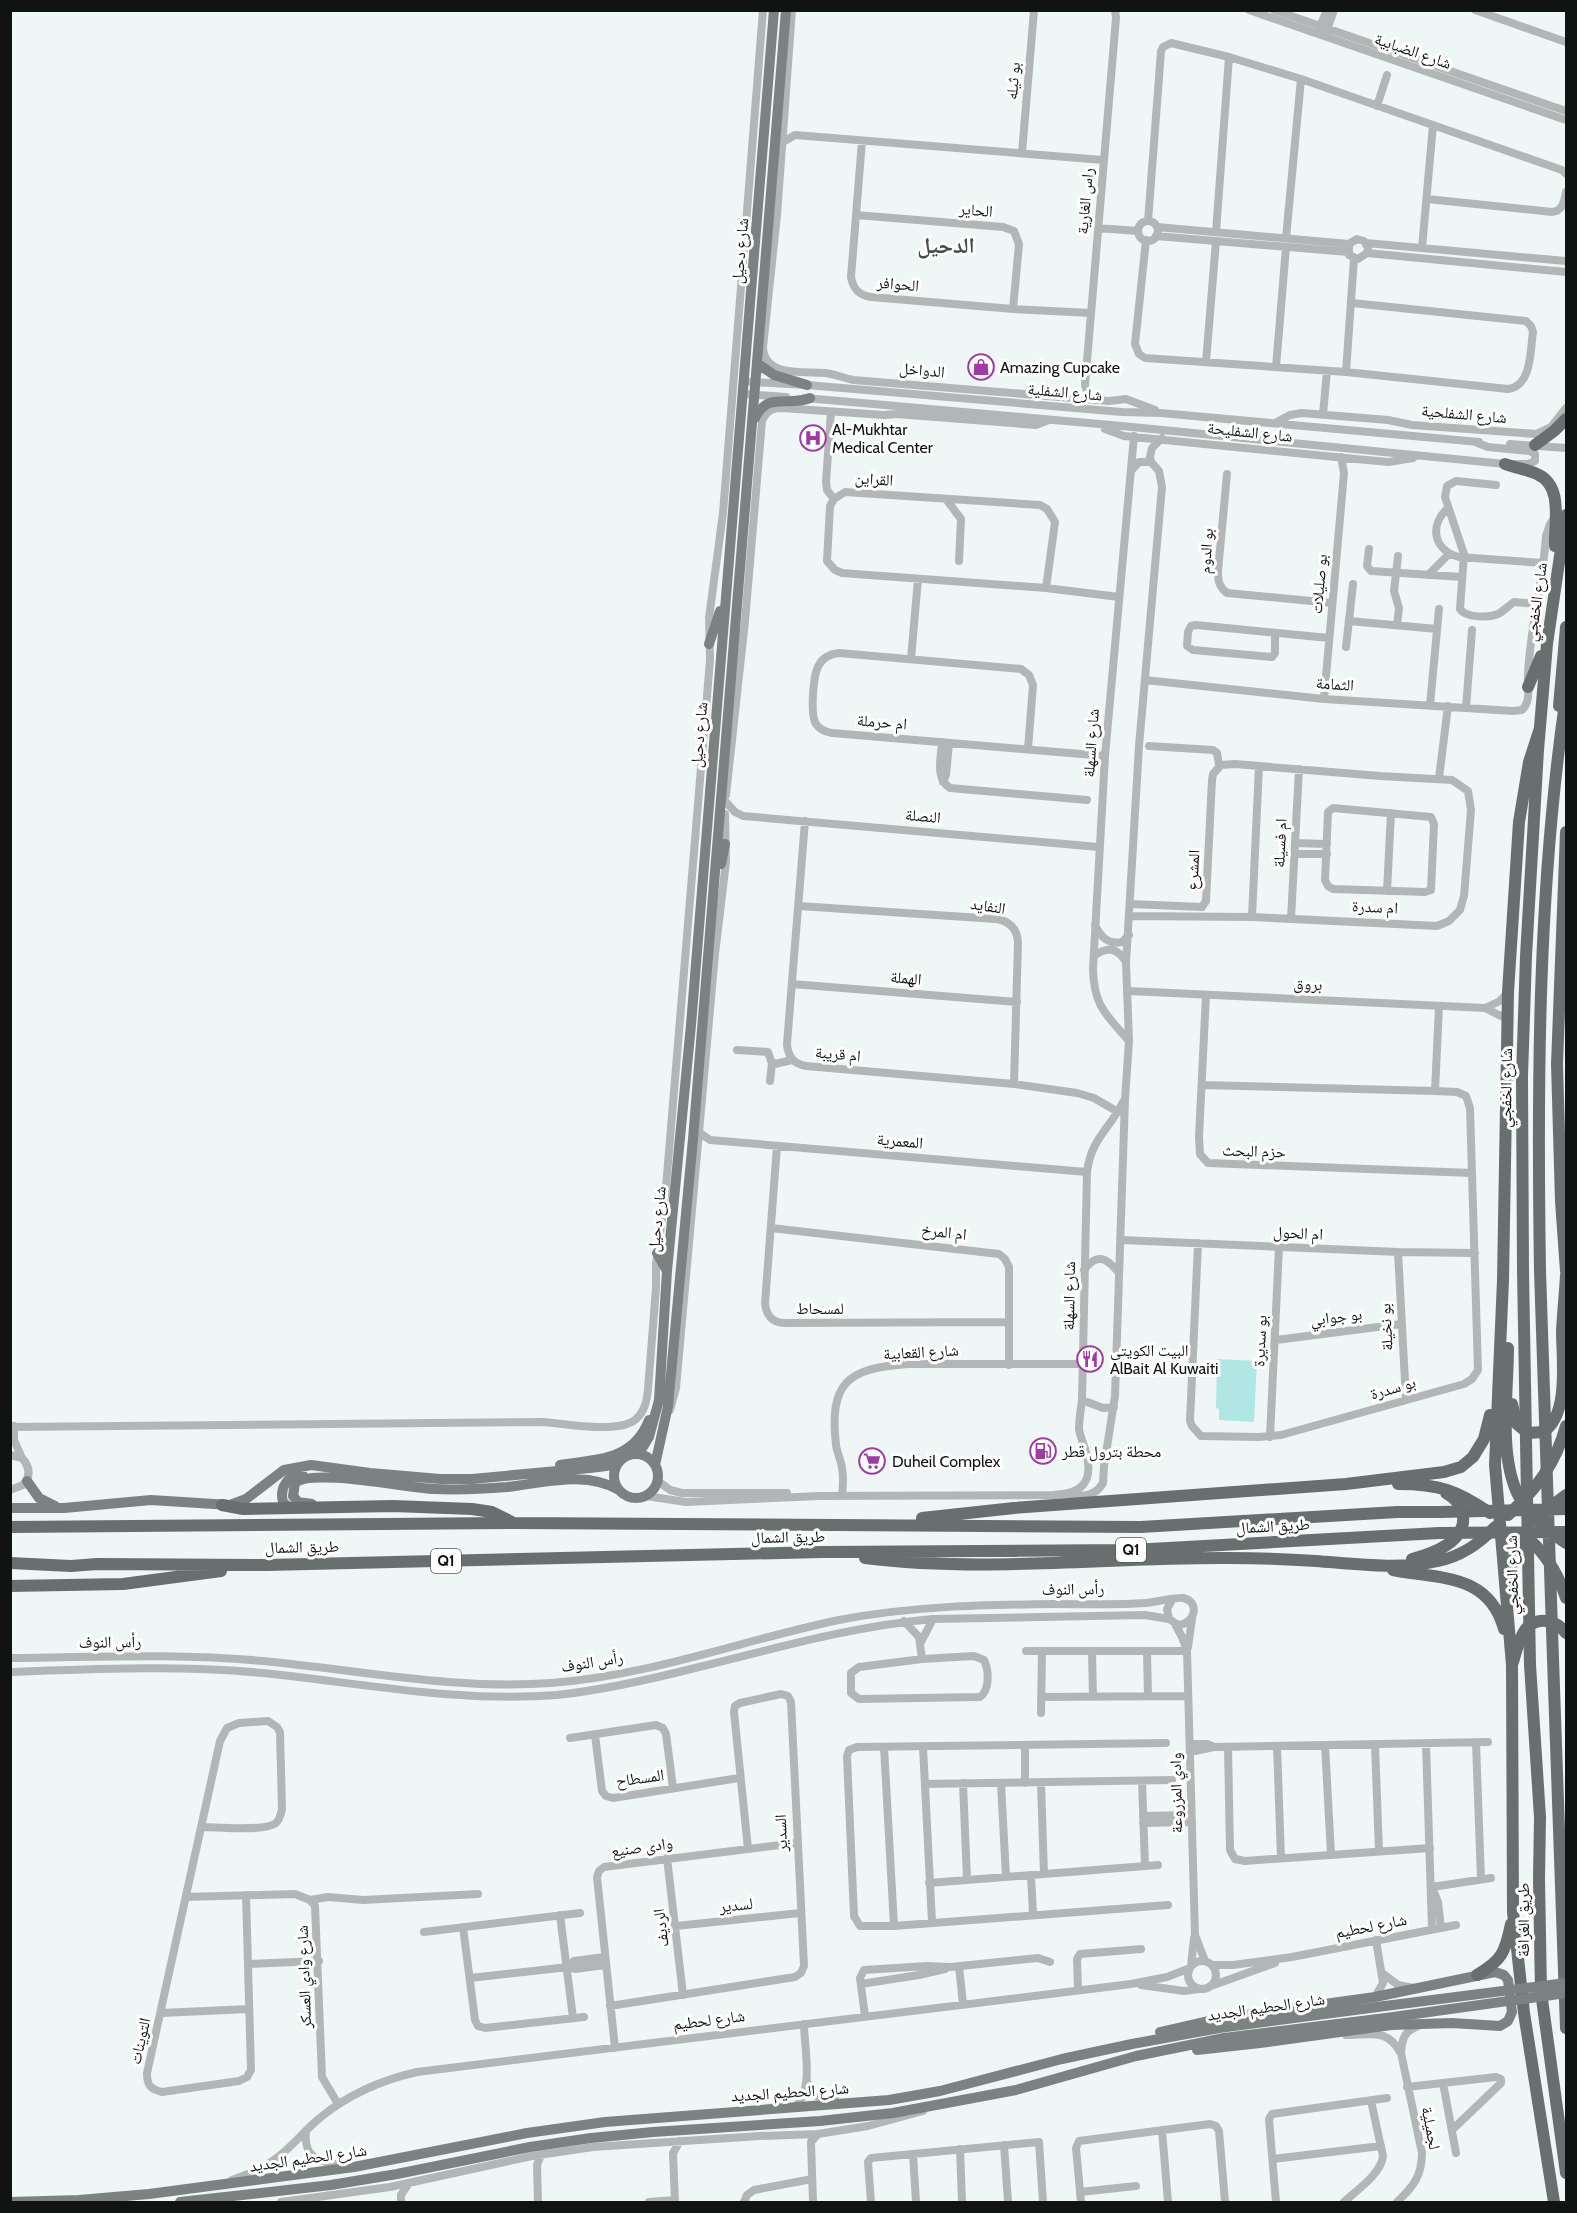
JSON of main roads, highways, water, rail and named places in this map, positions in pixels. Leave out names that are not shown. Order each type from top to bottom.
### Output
[{"type":"highway","points":[[1535,445],[1548,437],[1561,420]]},
{"type":"highway","name":"شارع الخفجي","points":[[1505,464],[1544,478],[1549,484],[1561,516],[1546,644],[1539,731],[1526,956],[1522,1076],[1530,1665]]},
{"type":"highway","points":[[1555,770],[1555,738],[1566,627]]},
{"type":"highway","points":[[1528,687],[1546,644]]},
{"type":"highway","name":"شارع الخفجي","points":[[1566,696],[1555,770],[1540,996],[1538,1126],[1540,1271],[1566,2028]]},
{"type":"highway","points":[[1539,731],[1529,762],[1519,822],[1508,992],[1503,1280],[1495,1458],[1512,1665],[1513,1912],[1524,2013],[1554,2202]]},
{"type":"highway","points":[[1508,1379],[1517,1424],[1528,1433],[1538,1434],[1547,1430],[1553,1422],[1562,1393],[1562,1330],[1566,1273],[1561,1201],[1557,1064],[1564,992],[1566,832]]},
{"type":"highway","points":[[1564,992],[1566,1019]]},
{"type":"highway","points":[[1503,1280],[1508,1298],[1506,1444],[1508,1463],[1522,1502],[1566,1543]]},
{"type":"highway","points":[[858,1524],[1014,1508],[1346,1484],[1444,1472],[1461,1467],[1473,1457],[1482,1444],[1490,1418],[1503,1280]]},
{"type":"highway","points":[[1378,1566],[1428,1563],[1456,1556],[1478,1545],[1522,1502],[1549,1468],[1557,1455],[1566,1426]]},
{"type":"highway","points":[[1346,1484],[1428,1485],[1459,1493],[1525,1535],[1550,1563],[1566,1598]]},
{"type":"highway","points":[[1378,1566],[1429,1554],[1458,1535],[1463,1520],[1460,1505],[1448,1494],[1428,1485]]},
{"type":"highway","points":[[1504,1585],[1525,1535],[1537,1518],[1566,1495]]},
{"type":"highway","points":[[222,1505],[238,1509],[420,1506],[478,1509],[498,1514],[513,1523]]},
{"type":"highway","name":"طريق الشمال","points":[[10,1527],[513,1523],[1141,1527],[1397,1512],[1566,1509]]},
{"type":"highway","name":"طريق الشمال","points":[[10,1563],[71,1566],[97,1564],[267,1565],[822,1552],[1132,1550],[1439,1533],[1566,1532]]},
{"type":"highway","points":[[822,1552],[888,1561],[965,1564],[1281,1558],[1378,1566],[1454,1579],[1480,1591],[1490,1601],[1498,1615],[1512,1665]]},
{"type":"highway","points":[[10,1586],[123,1584],[267,1565]]},
{"type":"highway","points":[[1512,1665],[1521,1638],[1533,1623],[1552,1622],[1561,1626],[1566,1633]]},
{"type":"highway","name":"طريق الغرافة","points":[[1530,1665],[1540,1816],[1541,1992],[1566,2173]]},
{"type":"highway","points":[[1477,1975],[1496,1963],[1503,1953],[1513,1912]]},
{"type":"highway","points":[[1545,2150],[1562,2202]]},
{"type":"main road","name":"شارع دحيل","points":[[633,1454],[647,1442],[653,1428],[659,1400],[667,1271],[692,1013],[774,10]]},
{"type":"main road","name":"شارع دحيل","points":[[655,1465],[666,1420],[680,1269],[756,395],[759,334],[779,146],[778,90],[786,10]]},
{"type":"main road","points":[[778,90],[785,118]]},
{"type":"main road","points":[[765,267],[777,215]]},
{"type":"main road","points":[[759,334],[768,310]]},
{"type":"main road","points":[[758,363],[774,375],[807,385]]},
{"type":"main road","points":[[752,424],[761,408],[768,403],[810,398]]},
{"type":"main road","points":[[744,536],[750,560]]},
{"type":"main road","points":[[709,644],[725,594]]},
{"type":"main road","points":[[710,926],[725,844]]},
{"type":"main road","points":[[680,1269],[688,1252]]},
{"type":"main road","points":[[657,1253],[667,1271]]},
{"type":"main road","points":[[506,1476],[607,1457],[634,1444],[650,1419],[661,1364]]},
{"type":"main road","points":[[10,1508],[64,1508],[150,1500],[230,1505],[242,1501],[279,1473],[304,1465],[432,1478],[506,1476],[606,1466],[633,1454],[646,1456],[655,1465],[658,1481],[652,1492],[646,1496],[634,1498],[628,1497],[605,1482],[590,1479],[452,1490],[415,1488],[340,1478],[301,1479],[295,1484],[292,1492],[298,1502],[339,1508]]},
{"type":"main road","points":[[619,1490],[614,1478],[621,1460]]},
{"type":"main road","points":[[290,1508],[285,1504],[281,1495],[285,1483],[291,1477],[298,1473],[310,1473],[333,1475],[340,1478]]},
{"type":"main road","points":[[27,1481],[39,1498],[64,1508]]},
{"type":"main road","points":[[1132,2044],[1157,2033],[1217,2019],[1375,1997],[1498,1972],[1506,1977],[1512,2012],[1508,2021],[1500,2026],[1426,2023],[1376,2026],[1260,2043],[1136,2056]]},
{"type":"main road","name":"شارع الحطيم الجديد","points":[[180,2202],[331,2185],[397,2174],[530,2146],[591,2138],[820,2121],[893,2113],[1016,2090],[1136,2056],[1224,2038],[1566,1983]]},
{"type":"main road","name":"شارع الحطيم الجديد","points":[[10,2202],[126,2196],[354,2167],[566,2127],[645,2118],[889,2100],[940,2091],[1062,2059],[1219,2028],[1566,1993]]},
{"type":"place","name":"Amazing Cupcake","points":[[981,367]]},
{"type":"place","name":"Al-Mukhtar Medical Center","points":[[813,438]]},
{"type":"place","name":"البيت الكويتي AlBait Al Kuwaiti","points":[[1090,1359]]},
{"type":"place","name":"محطة بترول قطر","points":[[1043,1451]]},
{"type":"place","name":"Duheil Complex","points":[[872,1461]]},
{"type":"district","name":"الدحيل","points":[[946,245]]}]
